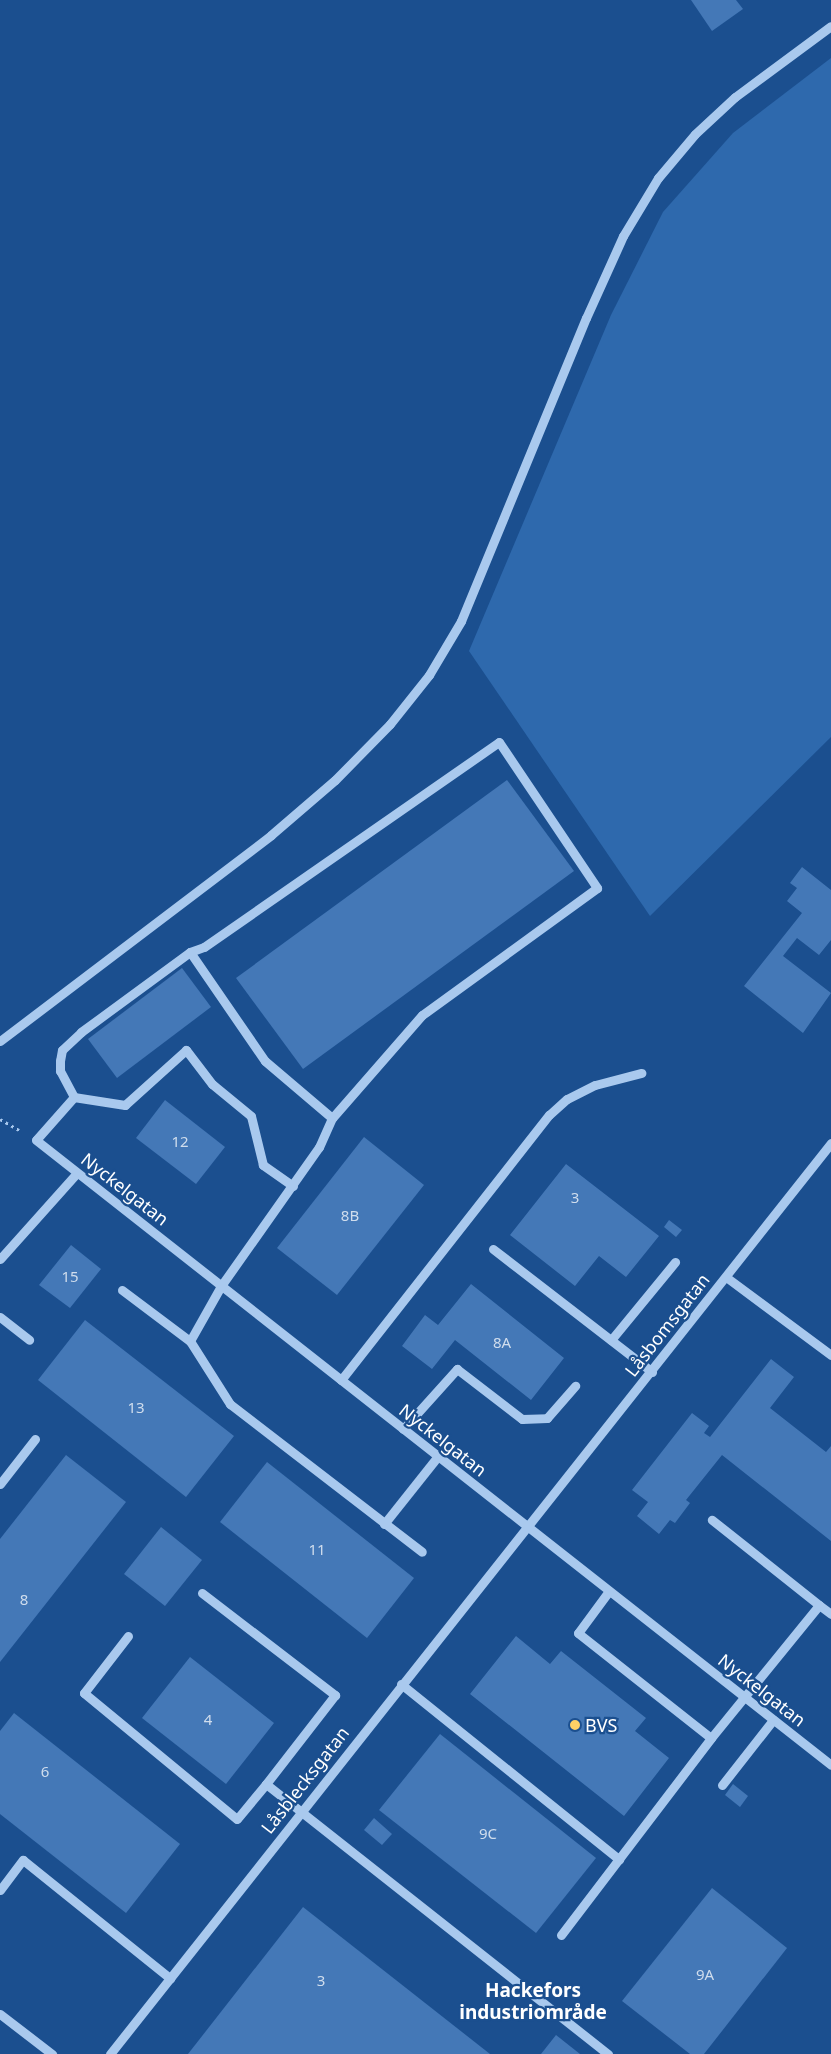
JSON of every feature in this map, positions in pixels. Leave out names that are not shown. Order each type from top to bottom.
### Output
[{"type":"street","points":[[0,1041],[271,834],[335,780],[390,724],[429,675],[461,621],[590,309],[623,236],[658,178],[695,134],[735,97],[831,26]]},
{"type":"street","points":[[190,1341],[221,1286],[292,1186],[319,1147],[332,1118],[422,1015],[597,888],[498,742],[204,947],[190,952],[81,1032],[62,1050],[60,1071],[74,1097],[125,1105],[186,1050],[212,1084],[251,1116],[263,1165],[292,1186]]},
{"type":"street","points":[[190,952],[265,1060],[332,1118]]},
{"type":"street","points":[[341,1380],[549,1114],[567,1099],[596,1085],[640,1073]]},
{"type":"street","name":"Nyckelgatan","points":[[74,1097],[36,1140],[831,1765]]},
{"type":"street","name":"Låsbomsgatan","points":[[527,1526],[652,1372],[831,1143]]},
{"type":"street","points":[[0,1259],[77,1173]]},
{"type":"street","points":[[494,1249],[652,1372]]},
{"type":"street","points":[[611,1340],[674,1262]]},
{"type":"street","points":[[726,1277],[831,1355]]},
{"type":"street","points":[[122,1290],[190,1341],[230,1404],[422,1552]]},
{"type":"street","points":[[0,1317],[29,1340]]},
{"type":"street","points":[[403,1429],[457,1369],[522,1419],[547,1418],[574,1386]]},
{"type":"street","points":[[0,1484],[35,1439]]},
{"type":"street","points":[[384,1524],[438,1456]]},
{"type":"street","points":[[712,1520],[831,1614]]},
{"type":"street","name":"Låsblecksgatan","points":[[110,2054],[527,1526]]},
{"type":"street","points":[[609,1591],[578,1633],[712,1738]]},
{"type":"street","points":[[128,1636],[84,1693],[237,1819],[335,1695],[202,1593]]},
{"type":"street","points":[[561,1935],[712,1738],[819,1604]]},
{"type":"street","points":[[401,1684],[618,1859]]},
{"type":"street","points":[[722,1784],[773,1720]]},
{"type":"street","points":[[266,1784],[608,2054]]},
{"type":"street","points":[[0,1890],[23,1860],[170,1978]]},
{"type":"street","points":[[0,2014],[52,2054]]},
{"type":"shaded area","points":[[831,58],[831,737],[650,916],[469,651],[611,315],[663,212],[733,133]]},
{"type":"building","points":[[691,0],[736,0],[743,9],[712,31]]},
{"type":"building","points":[[507,780],[574,871],[303,1069],[236,978]]},
{"type":"building","points":[[802,867],[831,890],[831,940],[819,955],[797,938],[783,956],[831,993],[803,1033],[744,986],[802,913],[787,901],[797,888],[790,883]]},
{"type":"building","points":[[182,968],[211,1007],[117,1078],[88,1039]]},
{"type":"building","points":[[165,1100],[225,1147],[196,1184],[136,1138]]},
{"type":"building","points":[[364,1137],[424,1185],[337,1295],[277,1248]]},
{"type":"building","points":[[566,1164],[659,1236],[626,1277],[599,1256],[575,1286],[510,1235]]},
{"type":"building","points":[[669,1220],[682,1230],[676,1237],[664,1227]]},
{"type":"building","points":[[71,1245],[101,1269],[70,1308],[39,1285]]},
{"type":"building","points":[[471,1284],[564,1358],[531,1400],[455,1340],[432,1369],[402,1346],[425,1315],[438,1325]]},
{"type":"building","points":[[85,1320],[234,1436],[186,1497],[38,1380]]},
{"type":"building","points":[[771,1359],[794,1377],[770,1408],[826,1452],[831,1446],[831,1541],[722,1455],[686,1500],[690,1503],[675,1523],[670,1520],[659,1534],[637,1516],[648,1502],[632,1490],[692,1413],[709,1426],[704,1433],[710,1437]]},
{"type":"building","points":[[66,1455],[126,1502],[0,1662],[0,1539]]},
{"type":"building","points":[[267,1462],[414,1578],[367,1638],[220,1522]]},
{"type":"building","points":[[161,1527],[202,1560],[165,1606],[124,1574]]},
{"type":"building","name":"BVS","points":[[516,1636],[550,1664],[561,1651],[646,1718],[635,1731],[669,1758],[624,1816],[470,1694]]},
{"type":"building","points":[[190,1657],[274,1723],[226,1784],[142,1718]]},
{"type":"building","points":[[14,1713],[180,1844],[126,1913],[0,1814],[0,1731]]},
{"type":"building","points":[[440,1734],[596,1858],[536,1933],[379,1810]]},
{"type":"building","points":[[733,1784],[748,1796],[740,1807],[725,1795]]},
{"type":"building","points":[[374,1818],[392,1834],[382,1845],[364,1830]]},
{"type":"building","points":[[712,1888],[787,1948],[704,2054],[690,2054],[622,2001]]},
{"type":"building","points":[[303,1907],[490,2054],[188,2054]]},
{"type":"building","points":[[556,2035],[580,2054],[541,2054]]},
{"type":"place","name":"BVS","points":[[575,1725]]},
{"type":"district","name":"Hackefors industriområde","points":[[533,2002]]}]
